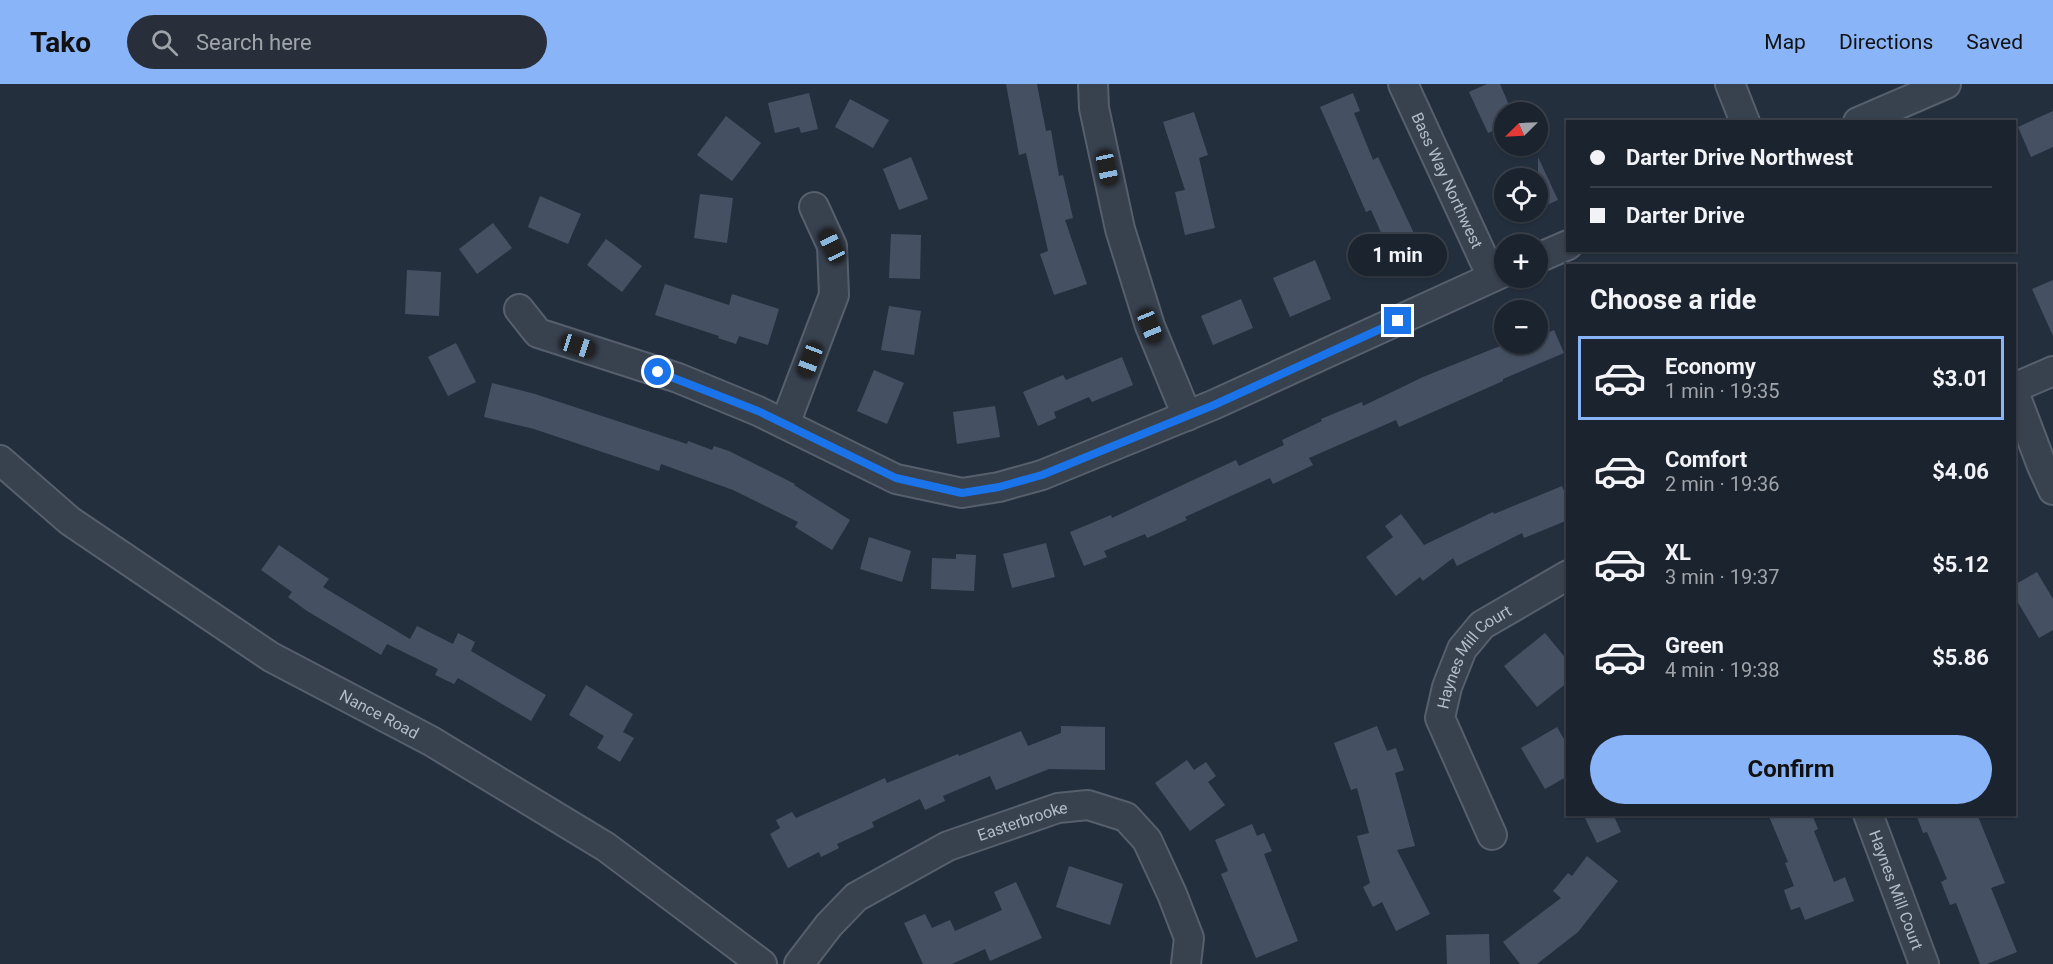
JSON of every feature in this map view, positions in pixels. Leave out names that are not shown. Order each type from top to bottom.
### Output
[{"type":"street","points":[[1093,84],[1094,108],[1120,229],[1150,326],[1187,416]]},
{"type":"street","name":"Bass Way Northwest","points":[[1403,84],[1494,266]]},
{"type":"street","points":[[1730,84],[1744,120]]},
{"type":"street","points":[[1863,120],[1946,84]]},
{"type":"street","points":[[785,424],[834,295],[832,246],[814,207]]},
{"type":"street","points":[[1548,254],[1566,246]]},
{"type":"street","points":[[519,309],[538,333],[678,378],[785,424],[896,478],[962,493],[999,487],[1042,475],[1187,416],[1494,276]]},
{"type":"street","points":[[2016,389],[2053,371]]},
{"type":"street","points":[[2016,395],[2053,490]]},
{"type":"street","name":"Nance Road","points":[[0,460],[70,521],[271,657],[431,741],[606,847],[762,964]]},
{"type":"street","name":"Haynes Mill Court","points":[[1492,835],[1440,718],[1448,687],[1462,649],[1482,625],[1566,576]]},
{"type":"street","name":"Easterbrooke","points":[[799,964],[829,925],[856,897],[948,846],[1058,807],[1088,805],[1126,817],[1147,840],[1189,938],[1186,964]]},
{"type":"street","name":"Haynes Mill Court","points":[[1869,816],[1924,964]]},
{"type":"building","points":[[1006,84],[1037,84],[1046,131],[1051,130],[1059,176],[1063,175],[1073,218],[1065,220],[1087,284],[1054,295],[1040,254],[1048,251],[1026,153],[1019,155]]},
{"type":"building","points":[[1487,84],[1500,84],[1508,102],[1494,102],[1494,130],[1488,133],[1469,92]]},
{"type":"building","points":[[809,93],[818,129],[801,133],[799,127],[775,133],[768,103]]},
{"type":"building","points":[[1353,93],[1360,111],[1354,113],[1373,160],[1378,157],[1428,263],[1400,275],[1371,210],[1366,212],[1320,107]]},
{"type":"building","points":[[850,99],[889,120],[873,148],[835,127]]},
{"type":"building","points":[[2053,111],[2053,147],[2031,157],[2018,127]]},
{"type":"building","points":[[1194,112],[1208,155],[1199,158],[1215,228],[1185,235],[1175,192],[1185,190],[1163,122]]},
{"type":"building","points":[[726,116],[761,143],[732,181],[697,155]]},
{"type":"building","points":[[911,157],[928,199],[899,210],[883,169]]},
{"type":"building","points":[[1538,157],[1543,168],[1538,168]]},
{"type":"building","points":[[1548,178],[1558,200],[1548,204]]},
{"type":"building","points":[[700,194],[733,198],[727,243],[694,238]]},
{"type":"building","points":[[540,196],[581,214],[568,244],[528,227]]},
{"type":"building","points":[[493,223],[512,248],[477,274],[459,249]]},
{"type":"building","points":[[891,234],[921,235],[920,279],[889,278]]},
{"type":"building","points":[[606,239],[642,266],[622,292],[587,265]]},
{"type":"building","points":[[1315,260],[1331,299],[1290,317],[1273,278]]},
{"type":"building","points":[[407,270],[441,272],[439,316],[405,314]]},
{"type":"building","points":[[2053,280],[2053,336],[2032,289]]},
{"type":"building","points":[[665,284],[729,305],[732,294],[779,309],[768,345],[739,336],[736,344],[718,338],[719,336],[655,315]]},
{"type":"building","points":[[1241,299],[1253,328],[1213,345],[1201,316]]},
{"type":"building","points":[[889,306],[921,311],[914,355],[881,350]]},
{"type":"building","points":[[1554,330],[1564,353],[1399,427],[1396,420],[1309,458],[1313,465],[1273,484],[1270,478],[1185,517],[1187,520],[1147,538],[1145,534],[1104,551],[1107,557],[1084,566],[1070,532],[1111,515],[1112,518],[1236,460],[1239,466],[1284,445],[1282,440],[1322,421],[1321,419],[1362,402],[1363,406],[1423,377],[1494,348],[1494,354],[1548,354],[1548,333]]},
{"type":"building","points":[[456,343],[476,382],[448,396],[428,357]]},
{"type":"building","points":[[1122,357],[1133,385],[1092,402],[1089,397],[1054,412],[1056,418],[1038,426],[1023,392],[1063,375],[1066,380]]},
{"type":"building","points":[[874,370],[904,383],[887,424],[857,411]]},
{"type":"building","points":[[492,383],[535,394],[687,444],[688,441],[712,450],[714,446],[729,451],[795,484],[850,520],[832,550],[795,527],[798,522],[733,490],[661,464],[659,471],[534,429],[484,417]]},
{"type":"building","points":[[995,406],[1000,437],[957,444],[953,412]]},
{"type":"building","points":[[1562,486],[1566,495],[1566,521],[1524,538],[1522,533],[1457,566],[1453,558],[1423,581],[1420,577],[1396,596],[1366,557],[1393,537],[1385,526],[1401,514],[1424,545],[1493,512],[1494,514]]},
{"type":"building","points":[[869,537],[911,551],[902,582],[860,569]]},
{"type":"building","points":[[1046,543],[1055,577],[1012,588],[1003,554]]},
{"type":"building","points":[[279,545],[329,579],[323,587],[410,639],[417,626],[453,644],[458,633],[475,642],[471,651],[546,695],[531,721],[458,678],[454,684],[435,675],[438,669],[387,644],[381,655],[307,611],[288,597],[292,592],[261,570]]},
{"type":"building","points":[[956,554],[976,555],[974,591],[931,589],[932,558],[956,559]]},
{"type":"building","points":[[2037,572],[2053,599],[2053,630],[2039,638],[2016,599],[2016,584]]},
{"type":"building","points":[[1545,633],[1566,659],[1566,684],[1537,707],[1504,666]]},
{"type":"building","points":[[586,685],[633,714],[623,732],[634,738],[620,762],[597,748],[604,736],[569,715]]},
{"type":"building","points":[[1061,726],[1105,727],[1105,770],[1049,769],[996,790],[990,776],[943,796],[945,801],[925,810],[920,799],[872,822],[874,827],[837,844],[839,848],[821,857],[819,852],[788,868],[770,834],[780,828],[776,820],[792,812],[796,818],[885,778],[887,783],[1021,731],[1028,746],[1061,733]]},
{"type":"building","points":[[1377,726],[1387,751],[1396,748],[1404,770],[1395,773],[1415,846],[1397,850],[1430,914],[1396,931],[1382,902],[1373,907],[1363,887],[1370,883],[1357,836],[1369,833],[1357,788],[1351,790],[1334,743]]},
{"type":"building","points":[[1557,727],[1566,743],[1566,777],[1545,789],[1521,748]]},
{"type":"building","points":[[1187,760],[1194,770],[1206,762],[1216,776],[1208,782],[1225,805],[1190,831],[1155,783]]},
{"type":"building","points":[[1584,816],[1614,816],[1621,832],[1597,843]]},
{"type":"building","points":[[1769,816],[1813,816],[1818,829],[1814,831],[1834,882],[1845,877],[1854,901],[1805,920],[1800,907],[1791,910],[1784,890],[1794,886],[1785,863],[1788,862]]},
{"type":"building","points":[[1917,816],[1978,816],[2005,883],[1991,888],[2017,952],[1987,964],[1980,964],[1956,903],[1950,905],[1941,882],[1947,879],[1927,832],[1923,833]]},
{"type":"building","points":[[1252,824],[1257,836],[1264,833],[1272,851],[1264,854],[1298,941],[1256,958],[1221,874],[1228,871],[1215,840]]},
{"type":"building","points":[[1587,856],[1618,881],[1578,932],[1537,964],[1520,964],[1503,942],[1561,898],[1553,891],[1568,873],[1572,876]]},
{"type":"building","points":[[1069,866],[1123,884],[1110,925],[1056,907]]},
{"type":"building","points":[[1016,882],[1042,938],[990,961],[985,949],[952,964],[923,964],[904,923],[925,914],[932,928],[950,920],[955,931],[1002,910],[994,892]]},
{"type":"building","points":[[1489,934],[1490,964],[1447,964],[1446,935]]},
{"type":"route","points":[[658,372],[758,411],[896,478],[962,493],[999,487],[1042,475],[1214,405],[1398,321]]}]
